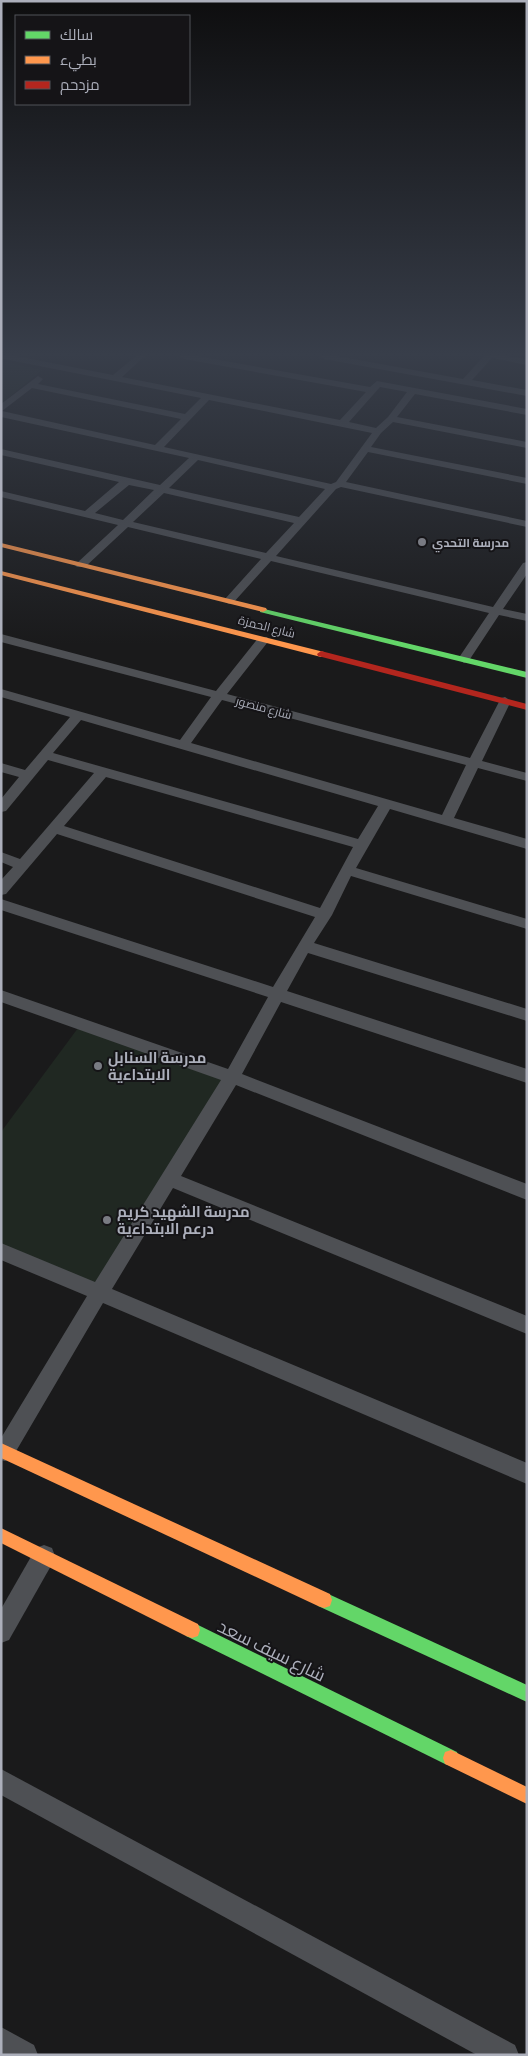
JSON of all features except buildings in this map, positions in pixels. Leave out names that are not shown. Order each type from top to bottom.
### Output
[{"type":"street","points":[[1,452],[301,521]]},
{"type":"street","points":[[177,452],[527,524]]},
{"type":"street","points":[[229,601],[301,521],[336,486],[363,452]]},
{"type":"street","points":[[380,452],[527,481]]},
{"type":"street","points":[[81,565],[197,456]]},
{"type":"street","points":[[87,514],[127,481]]},
{"type":"street","points":[[1,494],[527,618]]},
{"type":"street","name":"شارع الحمزة","points":[[1,545],[527,675]]},
{"type":"street","points":[[464,659],[527,566]]},
{"type":"street","name":"شارع الحمزة","points":[[2,574],[527,707]]},
{"type":"street","points":[[298,648],[317,623]]},
{"type":"street","points":[[183,745],[219,695],[263,640]]},
{"type":"street","name":"شارع منصور","points":[[4,641],[219,695],[527,777]]},
{"type":"street","points":[[1,693],[527,844]]},
{"type":"street","points":[[446,820],[505,701]]},
{"type":"street","points":[[1,808],[78,715]]},
{"type":"street","points":[[45,755],[362,845]]},
{"type":"street","points":[[1,767],[27,775]]},
{"type":"street","points":[[1,890],[103,772]]},
{"type":"street","points":[[387,803],[347,870],[324,915],[276,995],[232,1077],[3,1450],[527,1694]]},
{"type":"street","points":[[55,828],[324,915]]},
{"type":"street","points":[[1,857],[23,865]]},
{"type":"street","points":[[347,870],[527,924]]},
{"type":"street","points":[[1,904],[527,1076]]},
{"type":"street","points":[[304,946],[527,1015]]},
{"type":"street","points":[[1,996],[232,1077],[527,1192]]},
{"type":"street","points":[[170,1179],[527,1325]]},
{"type":"street","points":[[1,1251],[527,1474]]},
{"type":"street","name":"شارع سيف سعد","points":[[1,1535],[527,1796]]},
{"type":"street","points":[[1,1632],[44,1556]]},
{"type":"street","points":[[1,1781],[505,2055]]},
{"type":"street","points":[[1,2041],[24,2055]]},
{"type":"shaded area","points":[[81,1024],[232,1077],[99,1293],[1,1247],[1,1132]]},
{"type":"traffic: fast","points":[[263,610],[527,675]]},
{"type":"traffic: fast","points":[[324,1600],[527,1694]]},
{"type":"traffic: fast","points":[[192,1630],[451,1758]]},
{"type":"traffic: slow","points":[[1,545],[263,610]]},
{"type":"traffic: slow","points":[[1,573],[321,654]]},
{"type":"traffic: slow","points":[[1,1450],[324,1600]]},
{"type":"traffic: slow","points":[[1,1535],[192,1630]]},
{"type":"traffic: slow","points":[[451,1758],[527,1796]]},
{"type":"traffic: jam","points":[[321,654],[527,707]]},
{"type":"place","name":"مدرسة التحدي","points":[[422,542]]},
{"type":"place","name":"مدرسة السنابل الابتداءية","points":[[98,1066]]},
{"type":"place","name":"مدرسة الشهيد كريم درعم الابتداءية","points":[[107,1220]]}]
